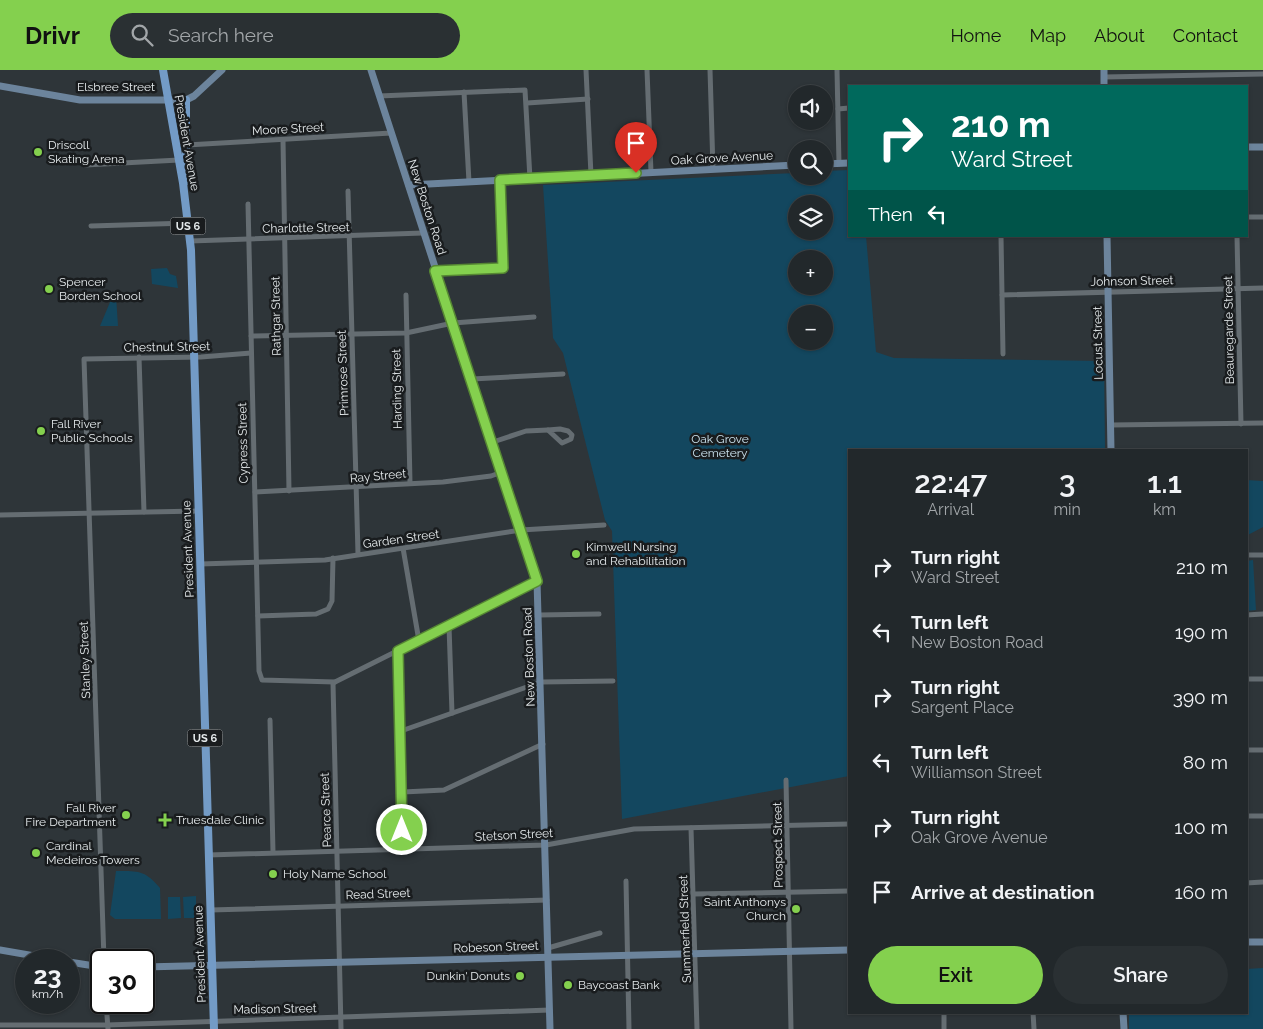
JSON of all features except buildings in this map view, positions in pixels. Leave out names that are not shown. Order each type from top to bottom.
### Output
[{"type":"main road","name":"President Avenue","points":[[162,70],[185,195],[190,241],[214,1029]]},
{"type":"main road","points":[[185,195],[186,100]]},
{"type":"street","points":[[186,100],[194,96],[222,70]]},
{"type":"street","name":"New Boston Road","points":[[371,70],[537,581],[550,1029]]},
{"type":"street","points":[[586,70],[591,175]]},
{"type":"street","points":[[646,70],[651,172]]},
{"type":"street","points":[[710,70],[713,169]]},
{"type":"street","points":[[837,70],[839,164]]},
{"type":"street","points":[[1104,73],[1263,74]]},
{"type":"street","name":"Elsbree Street","points":[[0,86],[80,100],[186,100]]},
{"type":"street","points":[[379,96],[525,90],[530,179]]},
{"type":"street","points":[[464,92],[469,182]]},
{"type":"street","points":[[527,103],[588,99]]},
{"type":"street","points":[[838,109],[848,108]]},
{"type":"street","name":"Moore Street","points":[[187,145],[391,133]]},
{"type":"street","name":"Rathgar Street","points":[[283,140],[289,491]]},
{"type":"street","points":[[1248,148],[1263,147]]},
{"type":"street","points":[[86,165],[179,160]]},
{"type":"street","points":[[833,164],[848,163]]},
{"type":"street","name":"Oak Grove Avenue","points":[[409,185],[788,165]]},
{"type":"street","points":[[435,271],[503,268],[500,180]]},
{"type":"street","name":"Primrose Street","points":[[348,190],[358,554]]},
{"type":"street","name":"Cypress Street","points":[[248,204],[259,671],[262,680],[335,682]]},
{"type":"street","points":[[1248,218],[1263,217]]},
{"type":"street","points":[[90,226],[188,224]]},
{"type":"street","name":"Charlotte Street","points":[[190,241],[423,234]]},
{"type":"street","points":[[1001,237],[1003,354]]},
{"type":"street","name":"Locust Street","points":[[1107,237],[1111,449]]},
{"type":"street","name":"Beauregarde Street","points":[[1237,237],[1241,424]]},
{"type":"street","name":"Johnson Street","points":[[1002,295],[1263,288]]},
{"type":"street","name":"Harding Street","points":[[406,295],[410,483]]},
{"type":"street","points":[[251,336],[406,333],[453,324],[534,317]]},
{"type":"street","name":"Chestnut Street","points":[[84,359],[251,353]]},
{"type":"street","points":[[139,357],[144,512]]},
{"type":"street","name":"Stanley Street","points":[[84,359],[104,949]]},
{"type":"street","points":[[472,379],[563,374]]},
{"type":"street","points":[[1111,425],[1263,423]]},
{"type":"street","points":[[492,442],[526,431],[548,430]]},
{"type":"street","name":"Ray Street","points":[[255,492],[357,488],[479,478],[502,472]]},
{"type":"street","points":[[0,515],[198,511]]},
{"type":"street","name":"Garden Street","points":[[200,564],[333,558],[521,530],[604,525]]},
{"type":"street","points":[[403,548],[419,641]]},
{"type":"street","points":[[1248,555],[1263,555]]},
{"type":"street","points":[[258,616],[316,614],[328,609],[332,601],[333,558]]},
{"type":"street","points":[[335,682],[537,581]]},
{"type":"street","points":[[539,615],[599,614]]},
{"type":"street","points":[[1248,615],[1263,614]]},
{"type":"street","points":[[449,626],[452,713]]},
{"type":"street","points":[[398,651],[402,849]]},
{"type":"street","points":[[1248,679],[1263,679]]},
{"type":"street","points":[[401,731],[541,682],[613,681]]},
{"type":"street","name":"Pearce Street","points":[[335,682],[333,683],[341,1029]]},
{"type":"street","points":[[270,720],[273,852]]},
{"type":"street","points":[[402,792],[444,790],[543,744]]},
{"type":"street","points":[[1248,750],[1263,750]]},
{"type":"street","name":"Prospect Street","points":[[786,780],[791,1029]]},
{"type":"street","points":[[1248,816],[1263,816]]},
{"type":"street","name":"Stetson Street","points":[[208,855],[546,845],[620,831],[848,824]]},
{"type":"street","name":"Summerfield Street","points":[[691,828],[697,1029]]},
{"type":"street","points":[[626,881],[629,1029]]},
{"type":"street","points":[[1248,883],[1263,882]]},
{"type":"street","points":[[694,894],[848,891]]},
{"type":"street","name":"Read Street","points":[[210,910],[547,900]]},
{"type":"street","points":[[548,948],[600,933]]},
{"type":"street","points":[[1248,942],[1263,942]]},
{"type":"street","points":[[0,950],[15,953]]},
{"type":"street","name":"Robeson Street","points":[[155,967],[696,952],[848,950]]},
{"type":"street","name":"Madison Street","points":[[0,1025],[108,1027],[214,1020],[340,1018],[550,1010]]},
{"type":"street","points":[[107,1014],[108,1027]]},
{"type":"street","points":[[944,1014],[944,1029]]},
{"type":"street","points":[[1033,1014],[1034,1029]]},
{"type":"street","points":[[1123,1014],[1124,1029]]},
{"type":"green space","name":"Oak Grove Cemetery","points":[[848,170],[848,237],[866,237],[876,352],[894,358],[1104,361],[1105,449],[848,449],[848,776],[622,819],[612,531],[605,520],[563,353],[553,338],[543,185],[788,173],[788,185],[833,185],[833,171]]},
{"type":"green space","points":[[167,268],[170,274],[176,276],[178,288],[152,284],[151,269]]},
{"type":"green space","points":[[113,295],[116,296],[118,326],[100,326]]},
{"type":"green space","points":[[1248,480],[1263,481],[1263,527],[1248,535]]},
{"type":"green space","points":[[1253,560],[1256,610],[1248,611],[1248,561]]},
{"type":"green space","points":[[116,871],[141,873],[155,882],[160,888],[161,919],[115,919],[110,915]]},
{"type":"green space","points":[[196,896],[196,918],[184,918],[183,897]]},
{"type":"green space","points":[[168,897],[180,897],[181,918],[168,919]]},
{"type":"green space","points":[[1263,968],[1263,1029],[1129,1029],[1129,1014],[1248,1014],[1248,969]]},
{"type":"place","name":"Driscoll Skating Arena","points":[[38,152]]},
{"type":"place","name":"Spencer Borden School","points":[[49,289]]},
{"type":"place","name":"Fall River Public Schools","points":[[41,431]]},
{"type":"place","name":"Kimwell Nursing and Rehabilitation","points":[[576,554]]},
{"type":"place","name":"Fall River Fire Department","points":[[126,815]]},
{"type":"place","name":"Truesdale Clinic","points":[[165,820]]},
{"type":"place","name":"Cardinal Medeiros Towers","points":[[36,853]]},
{"type":"place","name":"Holy Name School","points":[[273,874]]},
{"type":"place","name":"Saint Anthonys Church","points":[[796,909]]},
{"type":"place","name":"Dunkin' Donuts","points":[[520,976]]},
{"type":"place","name":"Baycoast Bank","points":[[568,985]]},
{"type":"route","points":[[402,830],[403,787],[398,651],[537,581],[497,454],[435,271],[503,268],[500,180],[636,173]]}]
